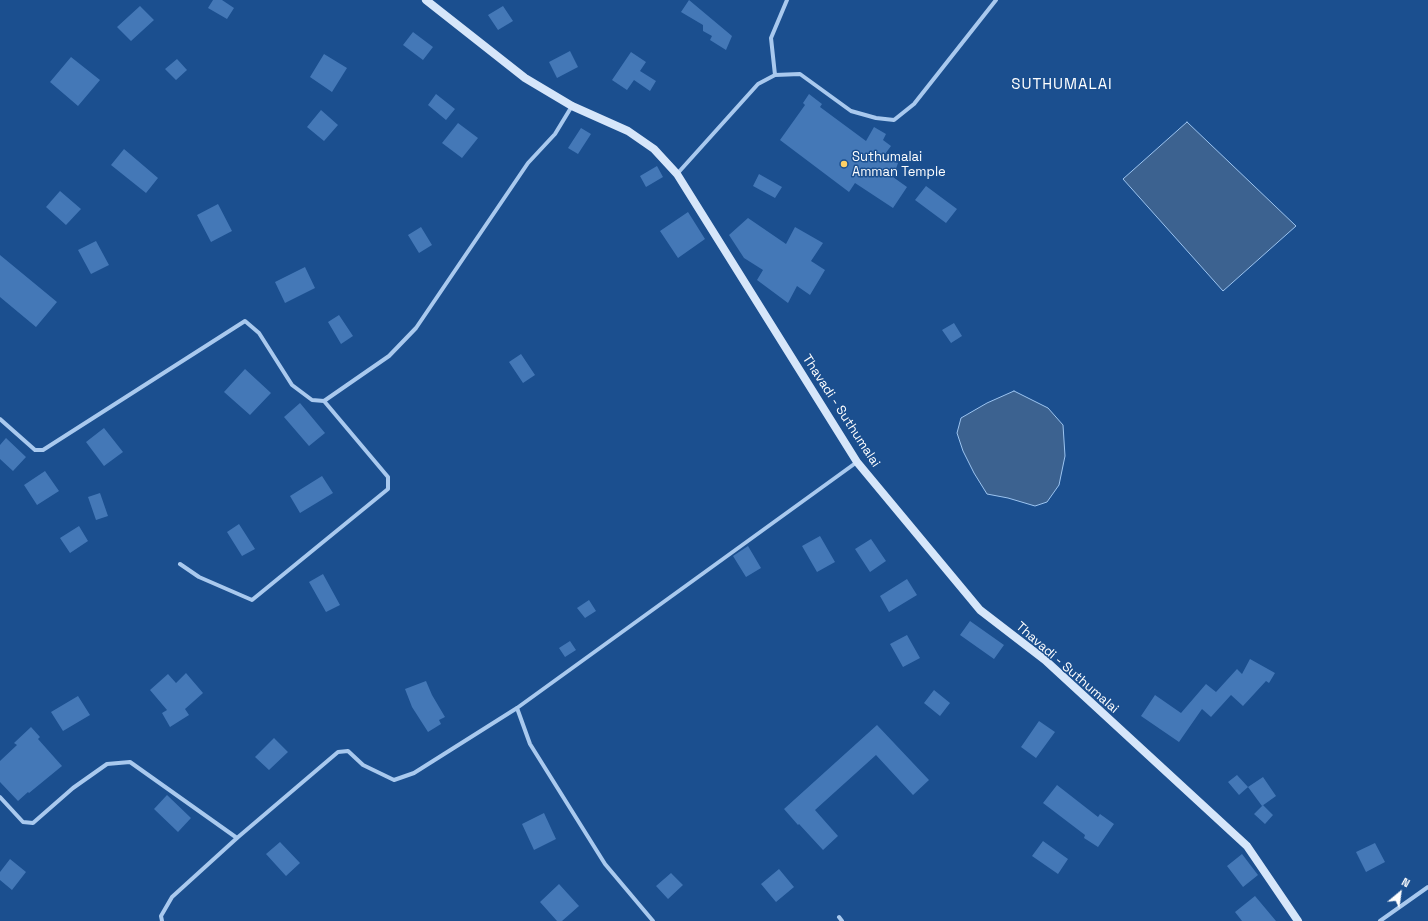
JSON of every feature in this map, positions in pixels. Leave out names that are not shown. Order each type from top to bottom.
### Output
[{"type":"main road","name":"Thavadi - Suthumalai","points":[[426,0],[525,78],[572,106],[628,131],[654,149],[677,174],[857,462],[980,610],[1045,660],[1247,846],[1298,921]]},
{"type":"street","points":[[775,75],[771,38],[788,0]]},
{"type":"street","points":[[677,174],[758,84],[775,75],[800,74],[851,111],[876,118],[894,120],[914,104],[996,0]]},
{"type":"street","points":[[0,419],[35,450],[43,450],[245,321],[259,333],[292,385],[312,400],[324,401],[389,356],[416,328],[528,163],[555,134],[572,106]]},
{"type":"street","points":[[180,564],[199,577],[252,600],[388,489],[388,477],[324,401]]},
{"type":"street","points":[[162,921],[162,916],[172,898],[237,838],[338,752],[348,751],[363,765],[394,780],[414,773],[517,708],[857,462]]},
{"type":"street","points":[[517,708],[530,744],[605,864],[653,921]]},
{"type":"street","points":[[0,797],[23,822],[32,823],[73,788],[108,764],[130,762],[237,838]]},
{"type":"street","points":[[1380,921],[1428,887]]},
{"type":"street","points":[[839,917],[842,921]]},
{"type":"water","points":[[1187,122],[1296,226],[1223,291],[1123,179]]},
{"type":"water","points":[[1014,391],[1048,408],[1063,425],[1065,456],[1059,485],[1047,502],[1035,506],[1008,498],[987,494],[963,451],[957,433],[961,418],[987,403]]},
{"type":"building","points":[[213,0],[222,0],[234,8],[227,19],[208,8]]},
{"type":"building","points":[[689,0],[732,36],[726,50],[710,40],[712,36],[703,31],[703,25],[681,12]]},
{"type":"building","points":[[140,6],[154,20],[131,41],[117,27]]},
{"type":"building","points":[[503,6],[513,21],[498,30],[488,15]]},
{"type":"building","points":[[413,32],[433,47],[423,60],[403,45]]},
{"type":"building","points":[[570,51],[578,67],[557,78],[549,62]]},
{"type":"building","points":[[631,52],[646,62],[640,71],[656,81],[650,91],[634,80],[627,90],[612,80]]},
{"type":"building","points":[[324,54],[347,68],[332,92],[310,77]]},
{"type":"building","points":[[71,57],[100,80],[78,106],[50,82]]},
{"type":"building","points":[[177,59],[187,70],[176,80],[165,69]]},
{"type":"building","points":[[436,94],[455,109],[446,120],[428,105]]},
{"type":"building","points":[[809,94],[822,104],[820,107],[866,141],[874,127],[886,134],[883,140],[891,146],[882,158],[898,163],[893,177],[907,187],[893,208],[855,183],[849,192],[780,140],[805,105],[803,103]]},
{"type":"building","points":[[321,110],[338,125],[324,141],[307,127]]},
{"type":"building","points":[[458,123],[478,138],[462,158],[442,143]]},
{"type":"building","points":[[581,128],[591,134],[578,154],[568,148]]},
{"type":"building","points":[[124,149],[158,178],[146,193],[111,165]]},
{"type":"building","points":[[657,166],[663,177],[646,187],[640,176]]},
{"type":"building","points":[[759,174],[782,187],[775,198],[753,186]]},
{"type":"building","points":[[926,186],[957,209],[946,223],[915,200]]},
{"type":"building","points":[[60,191],[81,209],[66,225],[46,207]]},
{"type":"building","points":[[218,204],[232,231],[211,242],[197,215]]},
{"type":"building","points":[[688,212],[705,239],[678,258],[660,231]]},
{"type":"building","points":[[748,218],[786,244],[795,227],[823,243],[811,261],[825,270],[810,295],[797,286],[788,303],[757,280],[763,270],[744,258],[729,235]]},
{"type":"building","points":[[421,227],[432,245],[419,253],[408,235]]},
{"type":"building","points":[[96,241],[109,265],[91,274],[78,250]]},
{"type":"building","points":[[0,255],[57,302],[36,327],[0,297]]},
{"type":"building","points":[[305,267],[315,288],[285,303],[275,282]]},
{"type":"building","points":[[339,315],[353,336],[341,344],[328,322]]},
{"type":"building","points":[[954,323],[962,336],[951,343],[942,330]]},
{"type":"building","points":[[521,354],[535,375],[523,383],[509,362]]},
{"type":"building","points":[[245,369],[271,393],[250,415],[224,392]]},
{"type":"building","points":[[300,403],[325,433],[309,446],[284,417]]},
{"type":"building","points":[[104,428],[123,452],[104,466],[86,442]]},
{"type":"building","points":[[6,438],[26,457],[13,471],[0,459],[0,445]]},
{"type":"building","points":[[45,471],[59,491],[37,505],[24,485]]},
{"type":"building","points":[[322,476],[333,493],[300,513],[290,496]]},
{"type":"building","points":[[100,493],[108,516],[96,520],[88,497]]},
{"type":"building","points":[[239,524],[255,549],[242,556],[227,532]]},
{"type":"building","points":[[79,526],[88,541],[70,553],[60,538]]},
{"type":"building","points":[[820,536],[835,562],[817,572],[802,546]]},
{"type":"building","points":[[871,539],[886,561],[870,572],[855,549]]},
{"type":"building","points":[[748,546],[761,568],[746,577],[733,556]]},
{"type":"building","points":[[323,574],[340,605],[326,612],[309,582]]},
{"type":"building","points":[[907,579],[917,595],[889,612],[880,596]]},
{"type":"building","points":[[589,600],[596,611],[585,618],[577,608]]},
{"type":"building","points":[[970,621],[1004,645],[994,659],[960,635]]},
{"type":"building","points":[[907,635],[920,658],[903,667],[890,644]]},
{"type":"building","points":[[570,641],[576,650],[565,657],[559,648]]},
{"type":"building","points":[[1250,659],[1275,673],[1269,683],[1266,681],[1243,706],[1231,695],[1211,717],[1202,709],[1179,742],[1141,716],[1155,695],[1181,713],[1206,684],[1216,692],[1237,669],[1242,674]]},
{"type":"building","points":[[186,673],[203,693],[185,709],[189,715],[170,727],[162,713],[167,710],[150,690],[168,674],[176,683]]},
{"type":"building","points":[[426,681],[432,695],[445,717],[439,720],[441,724],[428,732],[412,707],[405,689]]},
{"type":"building","points":[[934,690],[950,703],[940,716],[924,703]]},
{"type":"building","points":[[78,696],[90,715],[63,731],[51,712]]},
{"type":"building","points":[[1039,721],[1055,732],[1036,758],[1021,747]]},
{"type":"building","points":[[877,725],[929,780],[913,795],[876,755],[815,810],[838,836],[823,850],[784,809]]},
{"type":"building","points":[[31,727],[40,737],[38,739],[62,766],[18,801],[0,782],[0,761],[17,745],[14,743]]},
{"type":"building","points":[[274,738],[288,752],[269,770],[255,757]]},
{"type":"building","points":[[1237,775],[1248,787],[1239,795],[1228,782]]},
{"type":"building","points":[[1263,777],[1276,796],[1262,806],[1248,787]]},
{"type":"building","points":[[1057,785],[1098,817],[1100,814],[1114,824],[1098,847],[1084,838],[1085,835],[1043,803]]},
{"type":"building","points":[[167,795],[191,818],[178,832],[154,809]]},
{"type":"building","points":[[1263,805],[1273,815],[1265,824],[1254,814]]},
{"type":"building","points":[[544,813],[556,839],[534,850],[522,824]]},
{"type":"building","points":[[1043,841],[1068,859],[1058,874],[1032,856]]},
{"type":"building","points":[[280,842],[300,863],[286,876],[266,854]]},
{"type":"building","points":[[1375,843],[1385,862],[1366,872],[1356,852]]},
{"type":"building","points":[[1242,854],[1258,875],[1243,887],[1227,866]]},
{"type":"building","points":[[10,859],[26,872],[12,890],[0,880],[0,872]]},
{"type":"building","points":[[779,869],[794,887],[776,902],[761,884]]},
{"type":"building","points":[[671,873],[683,885],[668,899],[656,886]]},
{"type":"building","points":[[559,884],[579,906],[562,921],[557,921],[540,902]]},
{"type":"building","points":[[1255,896],[1276,921],[1242,921],[1235,912]]},
{"type":"place","name":"Suthumalai Amman Temple","points":[[844,164]]},
{"type":"district","name":"SUTHUMALAI","points":[[1062,85]]}]
